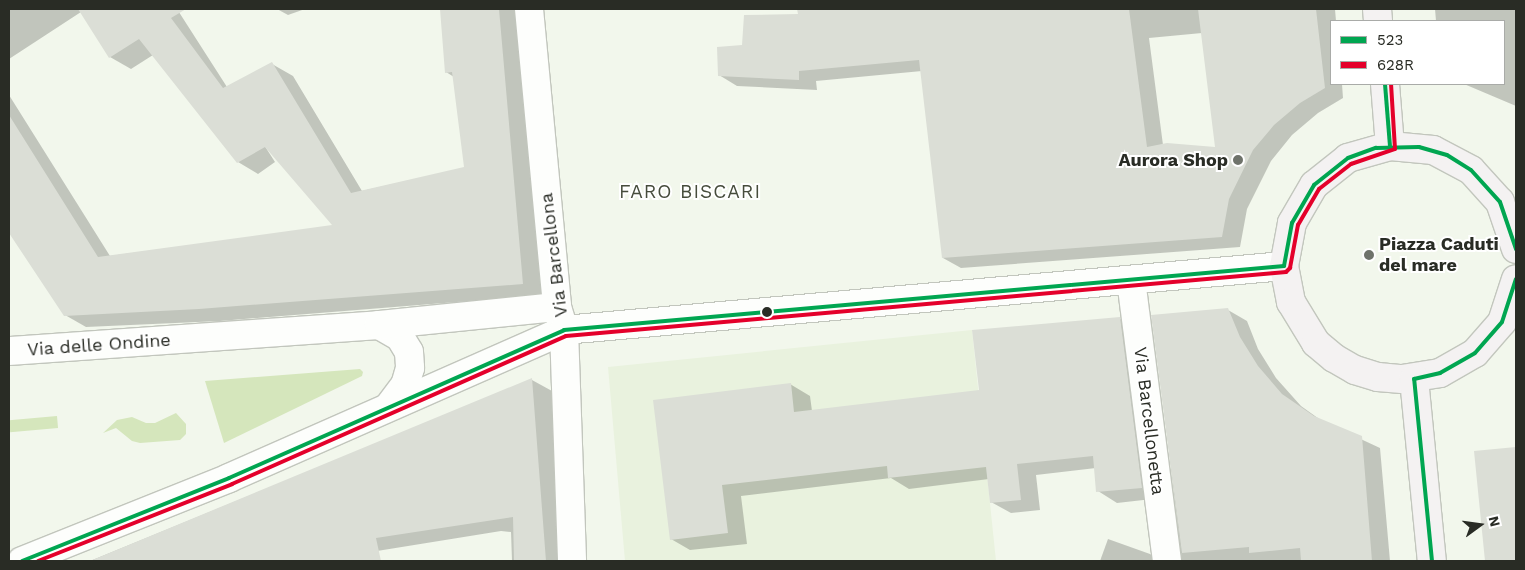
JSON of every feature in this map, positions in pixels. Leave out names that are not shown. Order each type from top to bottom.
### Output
[{"type":"main road","points":[[1385,85],[1390,146]]},
{"type":"main road","points":[[1516,249],[1500,202],[1471,170],[1433,150],[1390,146],[1348,158],[1314,185],[1292,223],[1284,266],[1288,290],[1302,324],[1329,354],[1366,374],[1414,379],[1440,373],[1475,353],[1502,322],[1516,280]]},
{"type":"main road","points":[[1414,379],[1432,561]]},
{"type":"street","name":"Via Barcellona","points":[[529,9],[560,319],[572,561]]},
{"type":"street","name":"Via delle Ondine","points":[[9,351],[379,325],[560,319],[1131,280],[1284,266]]},
{"type":"street","name":"Via Barcellonetta","points":[[1131,280],[1167,561]]},
{"type":"street","points":[[22,561],[229,478],[390,405],[560,319]]},
{"type":"street","points":[[379,325],[400,337],[409,352],[410,368],[405,385],[390,405]]},
{"type":"shaded area","points":[[972,330],[996,561],[625,561],[608,367]]},
{"type":"green space","points":[[360,369],[363,372],[362,376],[224,443],[205,381]]},
{"type":"green space","points":[[176,413],[186,424],[186,434],[180,440],[140,443],[132,441],[116,428],[103,433],[117,420],[132,417],[146,423],[155,423]]},
{"type":"green space","points":[[57,416],[58,428],[10,432],[9,420]]},
{"type":"building","points":[[78,9],[186,9],[171,18],[223,88],[272,62],[351,193],[464,167],[452,72],[445,73],[440,9],[499,9],[523,284],[199,309],[64,316],[9,233],[9,115],[98,257],[332,225],[265,147],[237,163],[139,39],[109,58]]},
{"type":"building","points":[[797,9],[1129,9],[1147,147],[1167,143],[1215,147],[1198,9],[1316,9],[1325,88],[1300,103],[1274,125],[1253,150],[1229,199],[1222,237],[942,258],[919,60],[799,71],[799,80],[718,76],[717,47],[742,45],[744,15],[798,14]]},
{"type":"building","points":[[1228,308],[1240,337],[1258,366],[1282,394],[1314,416],[1362,436],[1372,561],[1301,561],[1300,548],[1249,553],[1249,547],[1182,553],[1151,315]]},
{"type":"building","points":[[1120,317],[1142,488],[1096,492],[1093,456],[1017,464],[1021,500],[990,503],[986,467],[888,478],[887,466],[722,485],[728,533],[670,540],[653,400],[791,383],[794,412],[979,390],[972,330]]},
{"type":"building","points":[[532,378],[546,561],[514,561],[513,517],[376,538],[381,561],[90,561]]},
{"type":"building","points":[[1516,447],[1516,561],[1485,561],[1474,451]]},
{"type":"transit line","name":"523","points":[[1385,85],[1390,146]]},
{"type":"transit line","name":"628R","points":[[38,561],[232,484],[566,336],[1286,272],[1290,268],[1298,225],[1319,189],[1351,164],[1395,149],[1391,85]]},
{"type":"transit line","name":"523","points":[[22,561],[229,478],[564,330],[1284,266],[1292,223],[1314,185],[1348,158],[1376,148],[1419,147],[1447,155],[1471,170],[1500,202],[1516,249]]},
{"type":"transit line","name":"523","points":[[1432,561],[1414,379],[1440,373],[1475,353],[1502,322],[1516,279]]},
{"type":"place","name":"Aurora Shop","points":[[1238,160]]},
{"type":"place","name":"Piazza Caduti del mare","points":[[1369,255]]},
{"type":"district","name":"FARO BISCARI","points":[[690,192]]}]
